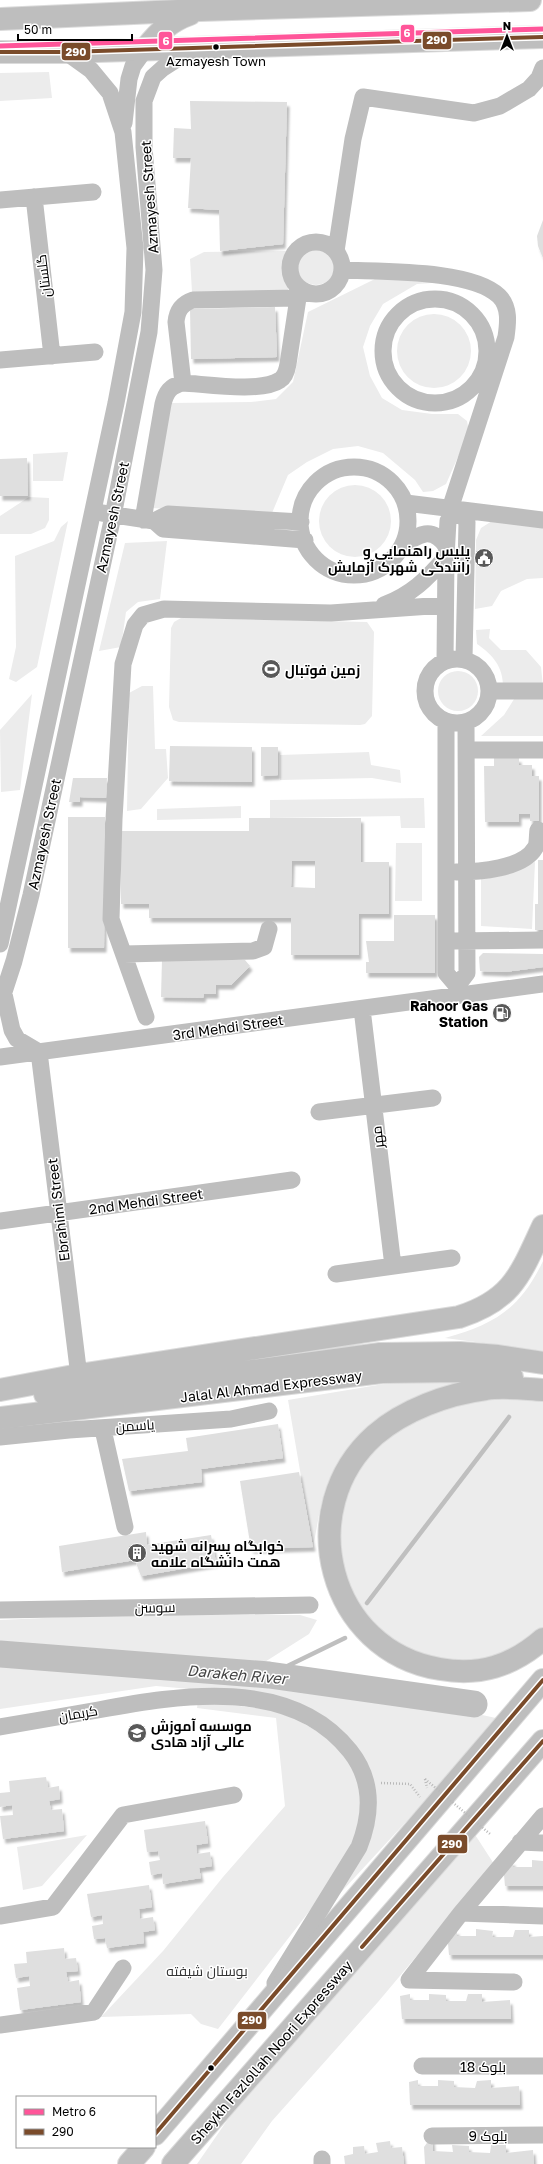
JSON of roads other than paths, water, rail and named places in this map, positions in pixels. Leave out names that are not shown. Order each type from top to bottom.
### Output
[{"type":"main road","points":[[8,19],[200,10],[530,0]]},
{"type":"main road","points":[[146,48],[166,25],[175,19],[200,10]]},
{"type":"main road","points":[[7,52],[21,39],[20,29],[8,19]]},
{"type":"main road","points":[[7,52],[66,52],[197,46],[543,36]]},
{"type":"main road","points":[[0,1390],[79,1375],[459,1317],[476,1312],[496,1300],[518,1278],[543,1226]]},
{"type":"main road","name":"Jalal Al Ahmad Expressway","points":[[0,1397],[139,1386],[380,1354],[460,1353],[498,1356],[543,1363]]},
{"type":"main road","name":"Jalal Al Ahmad Expressway","points":[[0,1418],[382,1372],[458,1371],[543,1382]]},
{"type":"main road","points":[[543,1390],[486,1388],[429,1404],[402,1417],[376,1435],[356,1456],[342,1481],[333,1503],[329,1530],[330,1556],[342,1596],[351,1612],[373,1637],[402,1657],[424,1666],[450,1671],[477,1671],[500,1665],[525,1654],[543,1639]]},
{"type":"main road","points":[[156,2133],[543,1680]]},
{"type":"main road","name":"Sheykh Fazlollah Noori Expressway","points":[[173,2164],[543,1741]]},
{"type":"main road","points":[[129,2164],[143,2148]]},
{"type":"street","name":"Azmayesh Street","points":[[2,999],[31,895],[113,516],[144,363],[153,297],[154,270],[144,147],[144,101],[153,77],[197,46]]},
{"type":"street","points":[[123,132],[129,79],[133,66],[146,48]]},
{"type":"street","name":"Azmayesh Street","points":[[0,944],[116,403],[133,312],[135,248],[123,132],[110,93],[91,70],[66,52]]},
{"type":"street","points":[[336,251],[353,139],[364,97],[474,112],[500,106],[529,89],[539,78],[543,68]]},
{"type":"street","points":[[0,200],[93,192]]},
{"type":"street","name":"گلستان","points":[[34,197],[52,356]]},
{"type":"street","points":[[149,520],[166,395],[174,385],[183,383],[262,387],[281,380],[288,364],[301,294],[292,279],[290,263],[293,255],[306,244],[314,242],[326,244],[336,251],[340,257],[342,270],[339,278],[328,290],[320,293],[301,294],[193,300],[185,302],[177,314],[176,322],[183,383]]},
{"type":"street","points":[[342,270],[453,276],[479,284],[500,297],[508,315],[506,337],[491,366],[478,382],[465,394],[448,402],[430,404],[412,399],[397,388],[387,373],[382,355],[383,339],[390,323],[400,311],[414,302],[447,299],[463,306],[475,317],[484,331],[488,347],[491,366],[454,509],[448,521],[446,551],[445,661]]},
{"type":"street","points":[[0,360],[95,352]]},
{"type":"street","points":[[349,467],[367,468],[383,475],[397,487],[406,503],[409,520],[406,538],[402,546],[398,553],[385,565],[369,573],[352,575],[335,571],[319,562],[308,549],[300,514],[306,497],[316,482],[331,472],[349,467]]},
{"type":"street","points":[[406,503],[543,520]]},
{"type":"street","points":[[454,509],[467,522],[464,659]]},
{"type":"street","points":[[92,511],[113,516],[149,520],[168,514],[301,522]]},
{"type":"street","points":[[241,535],[242,518]]},
{"type":"street","points":[[149,520],[163,529],[305,540]]},
{"type":"street","points":[[402,546],[415,536],[428,533],[440,537],[446,551]]},
{"type":"street","points":[[369,612],[410,593],[422,583],[446,551]]},
{"type":"street","points":[[146,1017],[111,919],[121,680],[127,650],[136,625],[143,615],[164,609],[369,612],[445,605]]},
{"type":"street","points":[[457,658],[464,659],[476,665],[484,672],[490,691],[488,702],[482,712],[473,719],[466,722],[451,723],[440,719],[432,712],[426,702],[424,691],[426,681],[431,672],[445,661],[457,658]]},
{"type":"street","points":[[490,691],[543,691]]},
{"type":"street","points":[[446,721],[446,973],[457,991],[467,973],[466,722]]},
{"type":"street","points":[[466,750],[543,750]]},
{"type":"street","points":[[446,872],[466,872],[512,865],[526,860],[536,848],[538,830]]},
{"type":"street","points":[[124,954],[253,951],[264,947],[269,929]]},
{"type":"street","points":[[446,941],[543,940]]},
{"type":"street","name":"3rd Mehdi Street","points":[[0,1057],[362,1009],[457,991],[543,984]]},
{"type":"street","points":[[2,999],[12,1030],[17,1039],[39,1052]]},
{"type":"street","name":"مهر","points":[[362,1009],[393,1266]]},
{"type":"street","name":"Ebrahimi Street","points":[[39,1052],[78,1368]]},
{"type":"street","points":[[319,1112],[433,1098]]},
{"type":"street","name":"2nd Mehdi Street","points":[[0,1221],[292,1180]]},
{"type":"street","points":[[336,1274],[452,1258]]},
{"type":"street","name":"یاسمن","points":[[0,1437],[69,1430],[231,1419],[269,1411]]},
{"type":"street","points":[[104,1434],[125,1527]]},
{"type":"street","name":"سوسن","points":[[0,1610],[310,1605]]},
{"type":"street","name":"کریمان","points":[[0,1727],[155,1700],[216,1696],[246,1697],[273,1702],[311,1718],[342,1741],[360,1766],[366,1783],[369,1799],[368,1818],[359,1847],[253,2021]]},
{"type":"street","points":[[0,1916],[53,1908],[123,1815],[234,1795]]},
{"type":"street","points":[[514,1982],[409,1980],[461,1913],[543,1816]]},
{"type":"street","points":[[520,1842],[543,1843]]},
{"type":"street","points":[[461,1913],[543,1916]]},
{"type":"street","points":[[0,2025],[94,2012],[123,1968]]},
{"type":"street","name":"بلوک 18","points":[[422,2066],[543,2066]]},
{"type":"street","name":"بلوک 9","points":[[432,2136],[543,2135]]},
{"type":"street","points":[[180,2164],[190,2145]]},
{"type":"waterway","points":[[367,1603],[509,1417]]},
{"type":"waterway","points":[[269,1675],[345,1638]]},
{"type":"waterway","name":"Darakeh River","points":[[0,1654],[269,1675],[474,1704]]},
{"type":"metro line","name":"6","points":[[0,46],[543,29]]},
{"type":"place","name":"Azmayesh Town","points":[[216,47]]},
{"type":"place","name":"پلیس راهنمایی و رانندگی شهرک آزمایش","points":[[484,558]]},
{"type":"place","name":"زمین فوتبال","points":[[271,669]]},
{"type":"place","name":"Rahoor Gas Station","points":[[502,1013]]},
{"type":"place","name":"خوابگاه پسرانه شهید همت دانشگاه علامه","points":[[137,1553]]},
{"type":"place","name":"موسسه آموزش عالی آزاد هادی","points":[[137,1733]]},
{"type":"park label","name":"بوستان شیفته","points":[[207,1970]]}]
